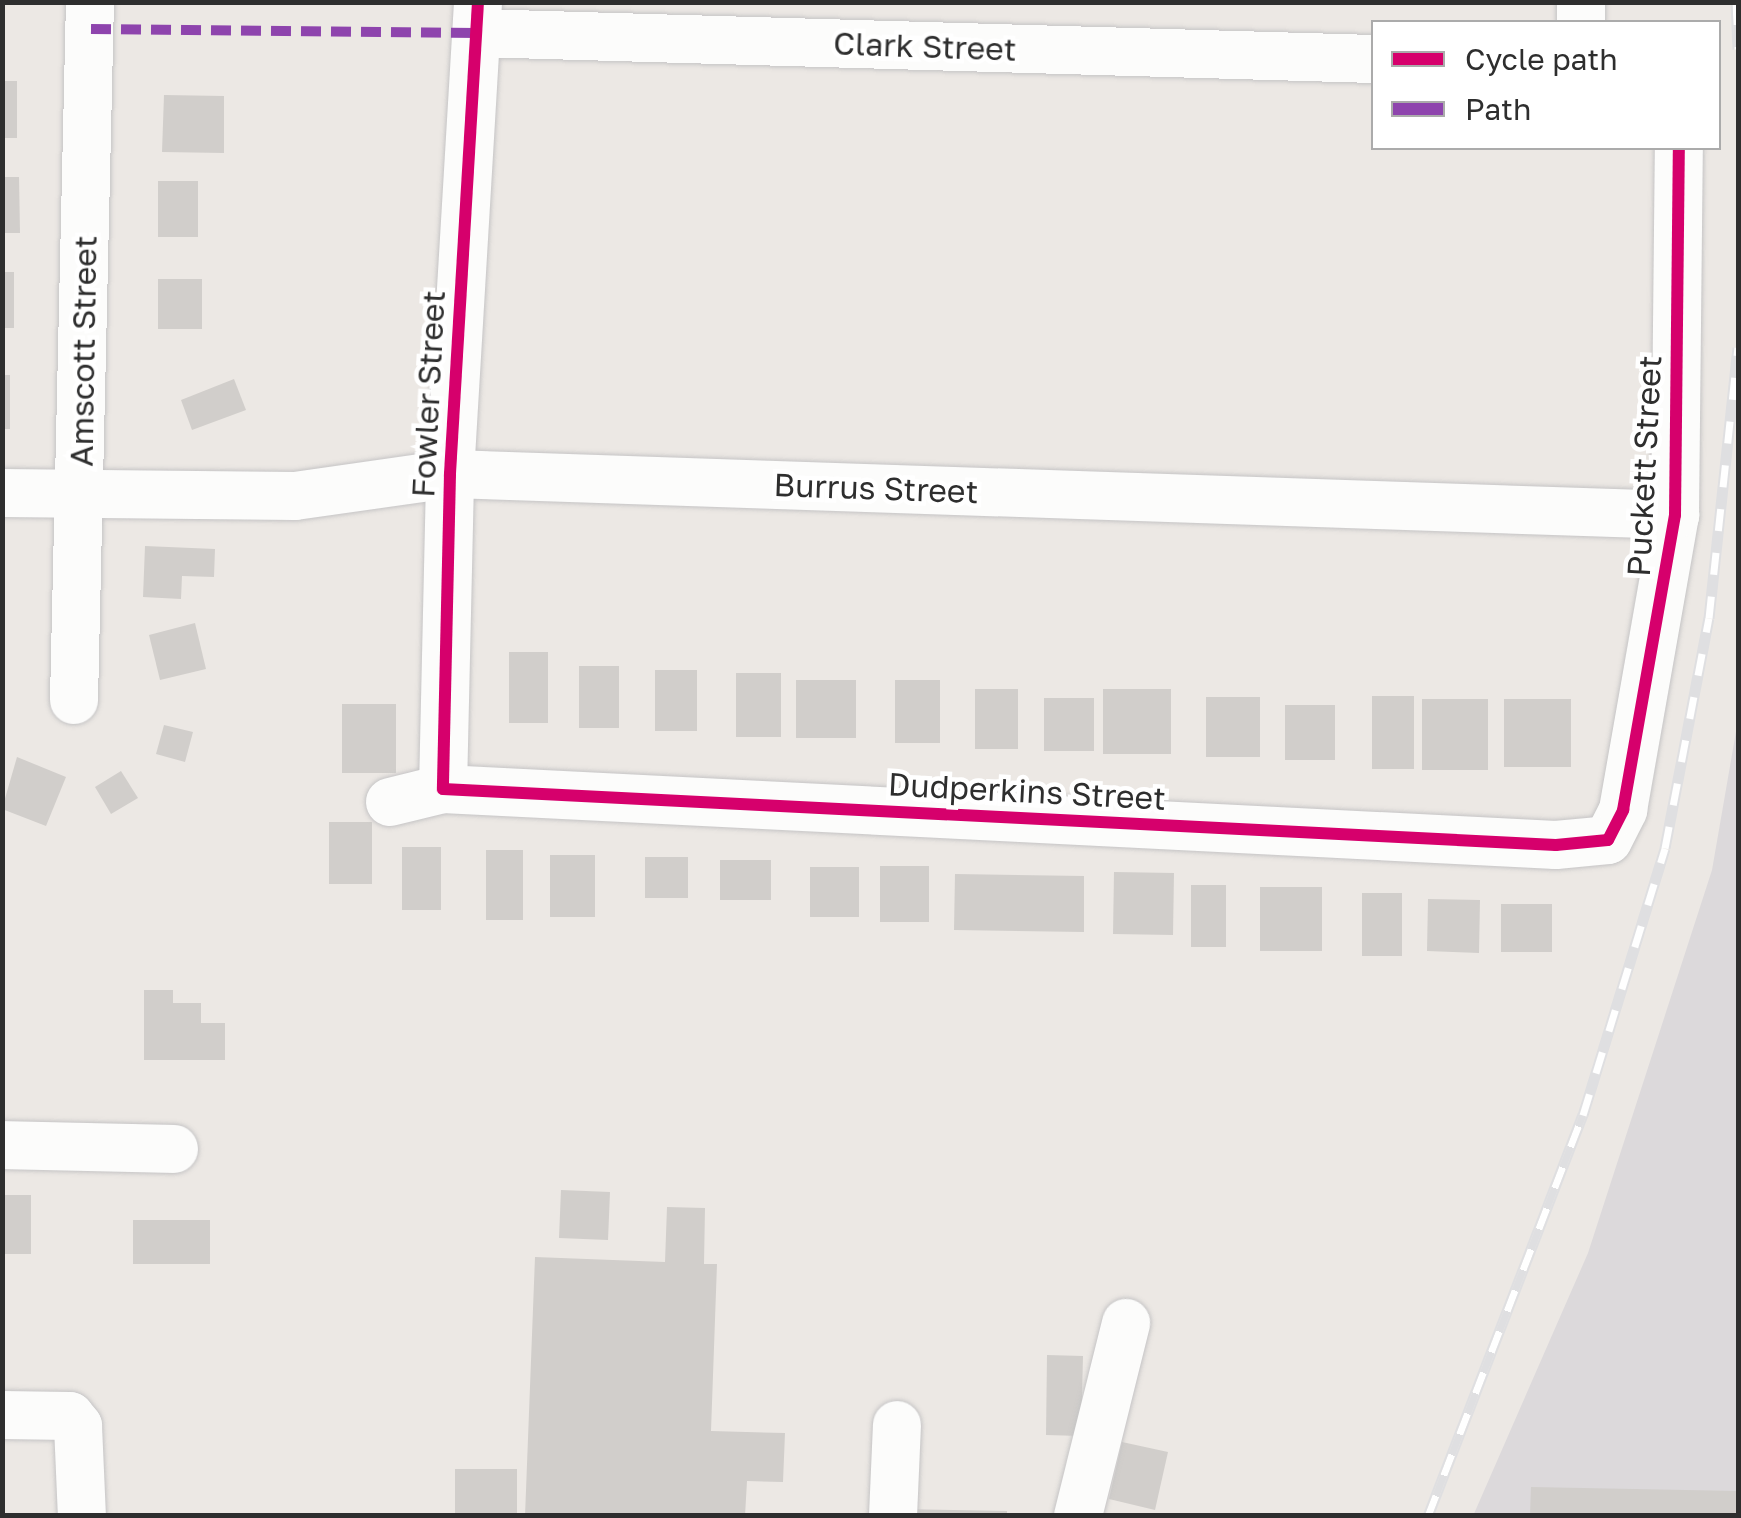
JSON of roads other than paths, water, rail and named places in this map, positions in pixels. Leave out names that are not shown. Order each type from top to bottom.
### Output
[{"type":"street","name":"Amscott Street","points":[[74,700],[90,2]]},
{"type":"street","name":"Clark Street","points":[[478,18],[1371,59]]},
{"type":"street","name":"Fowler Street","points":[[444,789],[450,474],[478,18]]},
{"type":"street","name":"Puckett Street","points":[[1608,840],[1624,810],[1675,515],[1679,150]]},
{"type":"street","name":"Burrus Street","points":[[2,492],[295,496],[450,474],[1675,515]]},
{"type":"street","name":"Dudperkins Street","points":[[390,802],[444,789],[1556,845],[1608,840]]},
{"type":"street","points":[[2,1146],[174,1148]]},
{"type":"street","points":[[1078,1516],[1126,1323]]},
{"type":"street","points":[[2,1415],[70,1416],[78,1426],[82,1516]]},
{"type":"street","points":[[892,1516],[897,1425]]},
{"type":"railway","points":[[1736,2],[1738,49]]},
{"type":"railway","points":[[1428,1516],[1583,1115],[1665,848],[1709,618],[1738,348]]}]
